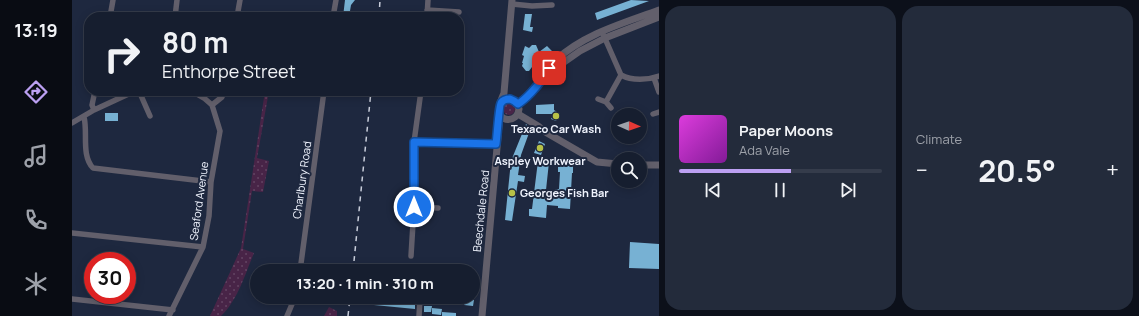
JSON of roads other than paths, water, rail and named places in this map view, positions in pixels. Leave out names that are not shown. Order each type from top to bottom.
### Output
[{"type":"street","points":[[111,12],[112,0]]},
{"type":"street","points":[[176,12],[177,0]]},
{"type":"street","points":[[238,12],[240,0]]},
{"type":"street","points":[[334,12],[336,0]]},
{"type":"street","points":[[428,0],[428,10],[459,12]]},
{"type":"street","points":[[503,98],[514,100],[518,104],[518,114],[512,119],[506,119],[500,114],[499,108],[503,98],[512,2],[543,3],[552,5]]},
{"type":"street","points":[[604,35],[659,10]]},
{"type":"street","points":[[518,104],[526,98],[542,79],[544,73],[557,60],[579,44],[659,17]]},
{"type":"street","points":[[604,35],[621,75]]},
{"type":"street","points":[[621,75],[637,79],[657,77],[659,92]]},
{"type":"street","points":[[606,102],[621,75]]},
{"type":"street","points":[[94,96],[92,105],[94,110]]},
{"type":"street","points":[[72,123],[94,110],[124,96]]},
{"type":"street","points":[[141,96],[150,116]]},
{"type":"street","points":[[199,96],[212,105],[222,96]]},
{"type":"street","name":"Charlbury Road","points":[[301,264],[323,96]]},
{"type":"street","points":[[411,256],[414,207],[414,142],[420,96]]},
{"type":"street","points":[[598,99],[606,102],[611,108]]},
{"type":"street","name":"Seaford Avenue","points":[[169,316],[203,248],[211,182],[220,131],[212,105]]},
{"type":"street","name":"Beechdale Road","points":[[482,316],[497,156],[496,144],[500,114]]},
{"type":"street","points":[[518,114],[597,162],[611,163]]},
{"type":"street","points":[[84,117],[86,125],[86,157],[93,168],[211,182]]},
{"type":"street","name":"Beechdale Road","points":[[497,156],[501,145],[503,124],[506,119]]},
{"type":"street","points":[[414,142],[496,144]]},
{"type":"street","points":[[647,165],[659,165]]},
{"type":"street","points":[[414,207],[438,208]]},
{"type":"street","points":[[72,233],[203,248]]},
{"type":"street","points":[[72,299],[173,310]]},
{"type":"street","points":[[287,316],[292,304]]},
{"type":"street","points":[[419,316],[420,304]]},
{"type":"railway","points":[[379,12],[380,0]]},
{"type":"railway","points":[[354,264],[370,96]]},
{"type":"railway","points":[[348,316],[349,304]]},
{"type":"place","name":"Texaco Car Wash","points":[[556,116]]},
{"type":"place","name":"Aspley Workwear","points":[[540,148]]},
{"type":"place","name":"Georges Fish Bar","points":[[512,193]]}]
